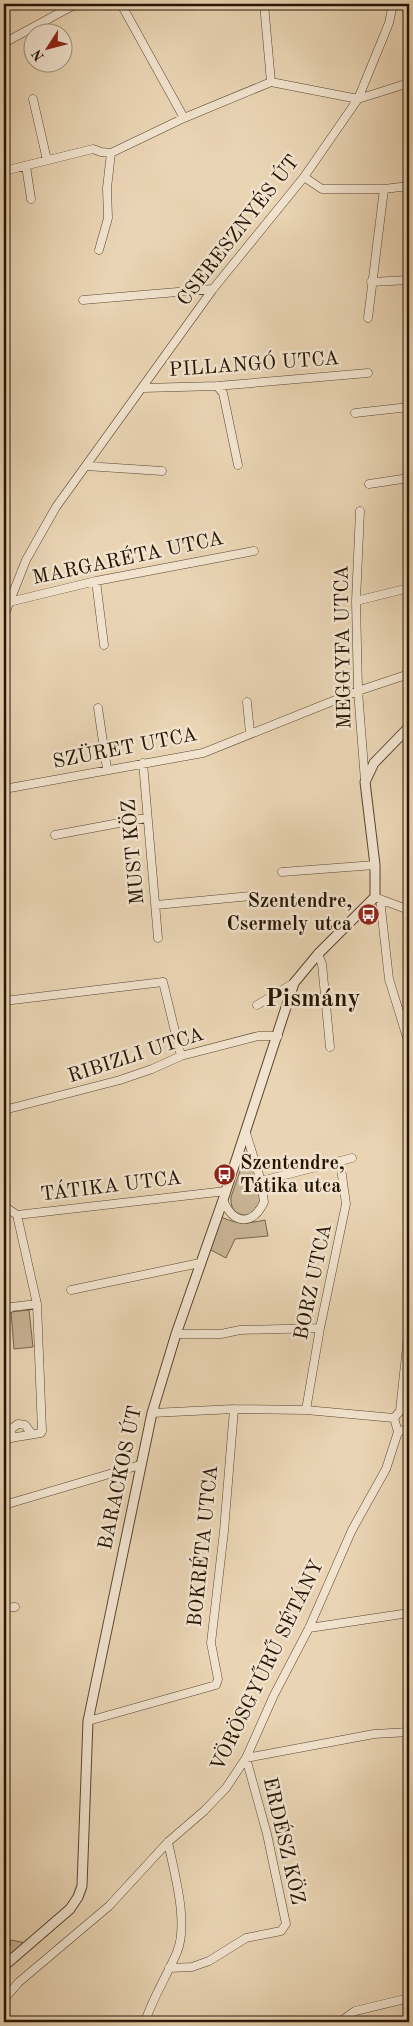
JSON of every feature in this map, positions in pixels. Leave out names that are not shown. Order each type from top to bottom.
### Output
[{"type":"street","points":[[4,43],[76,4]]},
{"type":"street","points":[[121,4],[184,118]]},
{"type":"street","points":[[264,4],[271,82]]},
{"type":"street","name":"CSERESZNYÉS ÚT","points":[[4,616],[26,560],[56,507],[213,288],[304,177],[358,99],[389,22],[394,4]]},
{"type":"street","points":[[4,171],[93,149],[110,153],[184,118],[271,82],[358,99],[409,83]]},
{"type":"street","points":[[33,99],[47,160]]},
{"type":"street","points":[[99,250],[108,218],[107,188],[110,153]]},
{"type":"street","points":[[26,166],[31,199]]},
{"type":"street","points":[[304,177],[322,189],[384,189],[409,186]]},
{"type":"street","points":[[368,318],[384,189]]},
{"type":"street","points":[[371,282],[409,280]]},
{"type":"street","points":[[83,300],[213,288]]},
{"type":"street","name":"PILLANGÓ UTCA","points":[[142,388],[217,386],[368,373]]},
{"type":"street","points":[[217,386],[222,393],[238,465]]},
{"type":"street","points":[[355,413],[409,406]]},
{"type":"street","points":[[86,466],[162,472]]},
{"type":"street","points":[[369,484],[409,478]]},
{"type":"street","name":"MEGGYFA UTCA","points":[[360,511],[356,601],[358,691],[365,782]]},
{"type":"street","name":"MARGARÉTA UTCA","points":[[9,602],[96,581],[254,550]]},
{"type":"street","points":[[96,581],[104,645]]},
{"type":"street","points":[[356,601],[409,588]]},
{"type":"street","name":"SZÜRET UTCA","points":[[4,789],[203,753],[358,691],[409,674]]},
{"type":"street","points":[[247,702],[250,733]]},
{"type":"street","points":[[98,708],[108,769]]},
{"type":"street","points":[[409,727],[374,763],[365,782],[389,979],[409,1044]]},
{"type":"street","name":"MUST KÖZ","points":[[143,763],[146,818],[158,938]]},
{"type":"street","points":[[55,835],[146,818]]},
{"type":"street","points":[[282,872],[376,865]]},
{"type":"street","points":[[156,905],[251,896]]},
{"type":"street","points":[[378,898],[409,910]]},
{"type":"street","name":"BARACKOS ÚT","points":[[258,1005],[294,983],[318,954],[378,898]]},
{"type":"street","points":[[318,954],[322,964],[330,1047]]},
{"type":"street","points":[[4,1001],[163,982],[181,1056]]},
{"type":"street","name":"BARACKOS ÚT","points":[[4,1966],[65,1914],[78,1897],[82,1886],[88,1721],[152,1413],[176,1334],[225,1196],[294,983]]},
{"type":"street","name":"RIBIZLI UTCA","points":[[4,1110],[120,1080],[181,1056],[258,1036],[278,1036]]},
{"type":"street","points":[[225,1196],[230,1214],[244,1220],[259,1212],[264,1202],[261,1181],[246,1133]]},
{"type":"street","points":[[261,1181],[352,1158]]},
{"type":"street","name":"BORZ UTCA","points":[[306,1410],[320,1328],[346,1204],[340,1160]]},
{"type":"street","name":"TÁTIKA UTCA","points":[[4,1206],[17,1215],[225,1196]]},
{"type":"street","points":[[17,1215],[37,1304],[42,1428],[41,1433],[8,1439],[11,1429],[18,1424],[25,1425],[32,1434]]},
{"type":"street","points":[[71,1290],[200,1263]]},
{"type":"street","points":[[4,1314],[11,1307],[37,1304]]},
{"type":"street","points":[[394,1418],[400,1410],[409,1327]]},
{"type":"street","points":[[176,1334],[221,1334],[240,1330],[320,1328]]},
{"type":"street","points":[[152,1413],[234,1409],[306,1410],[394,1418]]},
{"type":"street","name":"BOKRÉTA UTCA","points":[[88,1721],[216,1685],[218,1680],[210,1643],[224,1531],[234,1409]]},
{"type":"street","points":[[394,1418],[398,1432],[409,1428]]},
{"type":"street","name":"VÖRÖSGYŰRŰ SÉTÁNY","points":[[4,1999],[19,1982],[109,1906],[168,1842],[204,1811],[226,1788],[246,1758],[274,1695],[309,1628],[352,1530],[386,1469],[398,1432]]},
{"type":"street","points":[[4,1505],[140,1465]]},
{"type":"street","points":[[4,1608],[15,1607]]},
{"type":"street","points":[[309,1628],[409,1613]]},
{"type":"street","points":[[246,1758],[374,1734],[409,1732]]},
{"type":"street","name":"ERDÉSZ KÖZ","points":[[169,1968],[192,1967],[209,1961],[246,1938],[281,1931],[286,1924],[267,1834],[246,1758]]},
{"type":"street","points":[[145,2022],[178,1951],[182,1930],[168,1842]]},
{"type":"street","points":[[340,2022],[355,2011],[409,1998]]},
{"type":"shaded area","points":[[248,1148],[259,1187],[261,1202],[250,1215],[246,1215],[238,1213],[233,1209],[231,1197]]},
{"type":"shaded area","points":[[221,1217],[243,1223],[265,1220],[268,1236],[235,1239],[226,1258],[209,1249]]},
{"type":"shaded area","points":[[29,1310],[33,1347],[14,1349],[11,1312]]},
{"type":"shaded area","points":[[4,1939],[6,1939],[5,1944],[10,1946],[11,1940],[26,1943],[4,1961]]},
{"type":"place","name":"Szentendre, Csermely utca","points":[[368,914]]},
{"type":"place","name":"Szentendre, Tátika utca","points":[[224,1175]]},
{"type":"district","name":"Pismány","points":[[313,999]]}]
